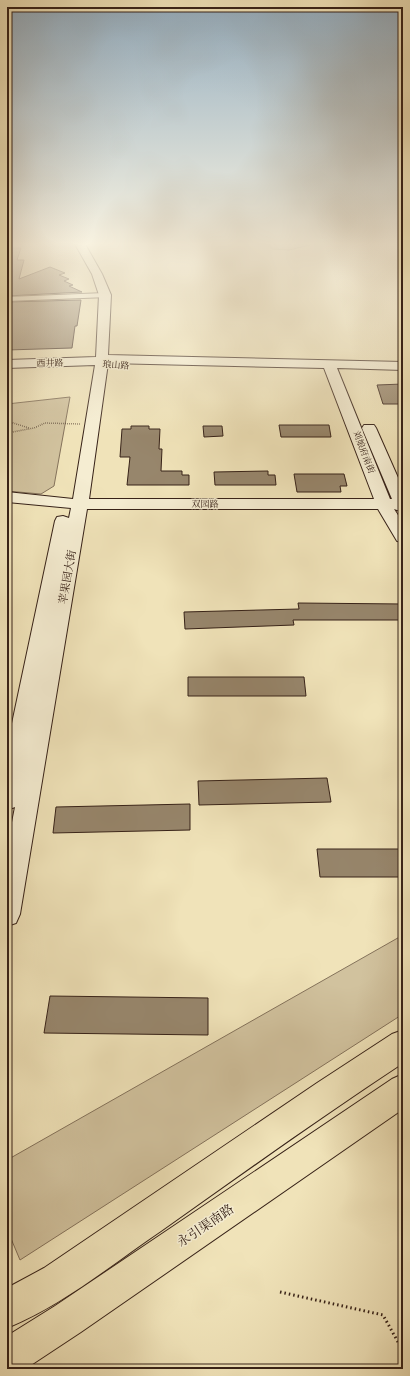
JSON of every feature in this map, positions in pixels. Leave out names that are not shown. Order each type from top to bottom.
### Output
[{"type":"main road","name":"苹果园大街","points":[[7,914],[74,503],[99,362],[101,308]]},
{"type":"main road","name":"苹果园大街","points":[[7,800],[9,778],[74,503],[83,424],[99,362]]},
{"type":"main road","name":"西井路","points":[[7,364],[99,362]]},
{"type":"main road","name":"琅山路","points":[[99,362],[403,371]]},
{"type":"main road","name":"琅山路","points":[[336,368],[403,366]]},
{"type":"main road","name":"刘娘府南街","points":[[336,368],[403,505]]},
{"type":"main road","name":"刘娘府南街","points":[[336,368],[384,505],[403,537]]},
{"type":"main road","name":"双园路","points":[[7,497],[74,503],[403,505]]},
{"type":"main road","points":[[7,1309],[57,1281],[321,1098],[403,1045]]},
{"type":"main road","name":"永引渠南路","points":[[7,1358],[68,1319],[403,1090]]},
{"type":"path","points":[[7,421],[30,429]]},
{"type":"path","points":[[7,434],[30,429],[45,423],[83,424]]},
{"type":"path","points":[[280,1292],[383,1315],[403,1351]]},
{"type":"shaded area","points":[[70,397],[54,486],[41,494],[7,491],[7,404]]},
{"type":"shaded area","points":[[403,935],[403,1014],[20,1260],[7,1229],[7,1160]]},
{"type":"building","points":[[7,308],[80,308],[77,326],[75,326],[72,348],[7,350]]},
{"type":"building","points":[[403,384],[403,404],[383,404],[377,385]]},
{"type":"building","points":[[279,425],[329,425],[331,437],[281,437]]},
{"type":"building","points":[[131,426],[149,426],[149,429],[160,429],[159,449],[162,449],[161,471],[182,471],[182,475],[189,475],[189,485],[127,485],[130,457],[120,457],[122,429],[131,429]]},
{"type":"building","points":[[203,426],[222,426],[223,436],[204,437]]},
{"type":"building","points":[[268,471],[268,475],[275,475],[276,485],[215,485],[214,472]]},
{"type":"building","points":[[294,474],[344,474],[347,486],[340,486],[341,492],[297,492]]},
{"type":"building","points":[[298,603],[403,604],[403,620],[293,620],[294,625],[185,629],[184,612],[299,609]]},
{"type":"building","points":[[188,677],[304,677],[306,696],[188,696]]},
{"type":"building","points":[[327,778],[331,802],[199,805],[198,781]]},
{"type":"building","points":[[190,804],[190,830],[53,833],[56,807]]},
{"type":"building","points":[[317,849],[403,849],[403,877],[320,877]]},
{"type":"building","points":[[50,996],[208,998],[208,1035],[44,1033]]}]
